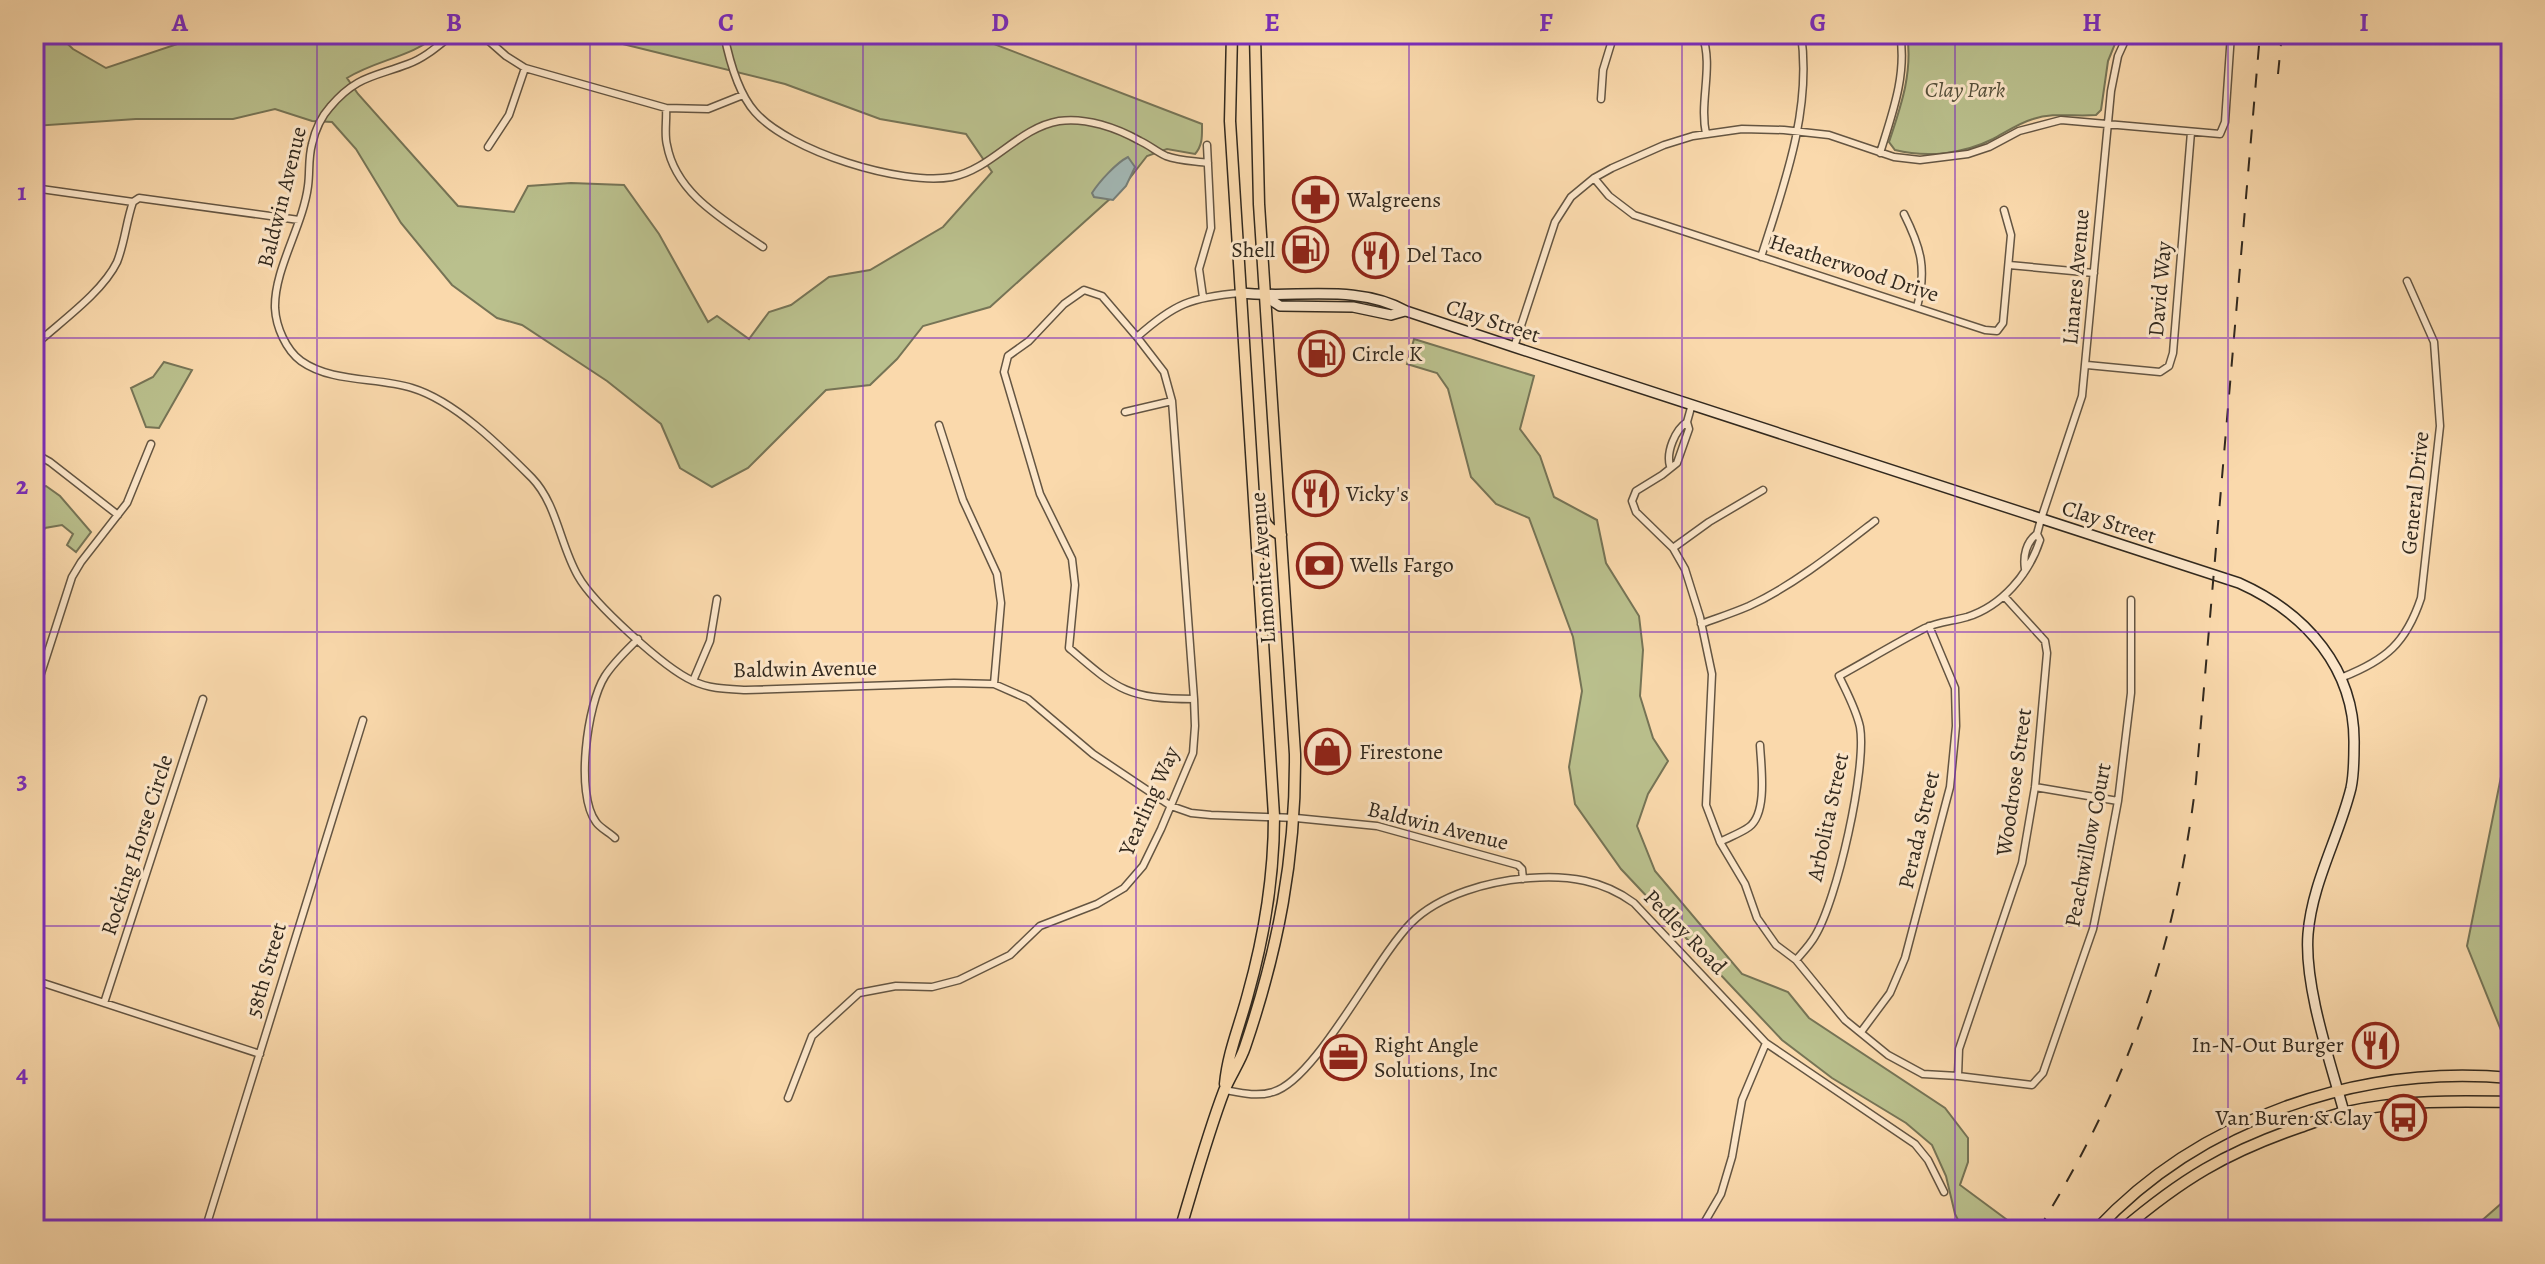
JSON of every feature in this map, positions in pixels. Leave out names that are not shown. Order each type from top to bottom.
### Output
[{"type":"main road","name":"Limonite Avenue","points":[[1225,1090],[1227,1058],[1248,996],[1261,938],[1270,877],[1274,816],[1230,121],[1232,34]]},
{"type":"main road","name":"Limonite Avenue","points":[[1180,1230],[1225,1090],[1244,1050],[1277,939],[1296,818],[1295,754],[1256,156],[1255,34]]},
{"type":"main road","name":"Clay Street","points":[[1241,293],[1265,296],[1279,293],[1347,295],[1394,304],[1406,311],[1514,347],[2256,590],[2280,605],[2313,634],[2343,677],[2355,736],[2353,781],[2313,904],[2308,951],[2318,1012],[2344,1112]]},
{"type":"main road","points":[[1249,415],[1256,428],[1263,521],[1269,529],[1281,535]]},
{"type":"main road","points":[[2096,1230],[2149,1181],[2199,1147],[2246,1122],[2338,1090],[2402,1079],[2465,1076],[2511,1078]]},
{"type":"main road","points":[[2122,1230],[2166,1193],[2210,1165],[2268,1138],[2344,1112],[2395,1106],[2511,1102]]},
{"type":"street","name":"Baldwin Avenue","points":[[453,34],[424,56],[351,86],[329,108],[312,142],[308,186],[276,294],[278,324],[287,345],[301,361],[325,372],[410,387],[439,398],[474,426],[534,480],[549,504],[578,577],[600,603],[678,672],[716,689],[994,684],[1028,699],[1093,754],[1171,806],[1191,813],[1211,815],[1274,816],[1377,826],[1518,865],[1522,869],[1523,879]]},
{"type":"street","points":[[481,34],[525,68],[666,108],[708,109],[743,95]]},
{"type":"street","points":[[724,34],[743,95],[754,111],[770,127],[857,167],[894,175],[951,177],[988,161],[1028,133],[1059,121],[1096,124],[1119,130],[1167,156],[1208,163]]},
{"type":"street","points":[[1601,99],[1603,70],[1614,34]]},
{"type":"street","points":[[1702,34],[1707,57],[1703,110],[1706,134]]},
{"type":"street","points":[[1761,257],[1788,175],[1796,131],[1803,76],[1801,34]]},
{"type":"street","points":[[1880,153],[1899,85],[1902,66],[1900,34]]},
{"type":"street","name":"Linares Avenue","points":[[2004,596],[2033,563],[2040,540],[2037,534],[2041,519],[2079,411],[2087,365],[2107,124],[2114,72],[2128,34]]},
{"type":"street","points":[[1514,347],[1555,222],[1571,197],[1594,178],[1664,145],[1742,129],[1796,131],[1829,135],[1880,153],[1920,160],[1956,157],[1989,147],[2019,131],[2050,121],[2220,134],[2225,122],[2231,34]]},
{"type":"street","points":[[488,147],[509,115],[525,68]]},
{"type":"street","points":[[666,108],[667,145],[678,176],[699,201],[763,247]]},
{"type":"street","name":"David Way","points":[[2087,365],[2160,372],[2169,366],[2173,353],[2191,132]]},
{"type":"street","points":[[1203,297],[1199,269],[1211,228],[1207,145]]},
{"type":"street","name":"Heatherwood Drive","points":[[1594,178],[1609,196],[1634,215],[1985,330],[1997,331],[2003,323],[2011,235],[2004,210]]},
{"type":"street","points":[[34,188],[133,202],[139,198],[299,220]]},
{"type":"street","points":[[34,346],[100,286],[115,265],[133,202]]},
{"type":"street","points":[[1904,214],[1921,254],[1923,277],[1917,307]]},
{"type":"street","points":[[2009,265],[2094,273]]},
{"type":"street","name":"General Drive","points":[[2343,677],[2378,662],[2391,651],[2408,628],[2421,598],[2440,426],[2434,342],[2407,281]]},
{"type":"street","name":"Yearling Way","points":[[788,1098],[812,1036],[859,993],[896,986],[932,987],[959,980],[1010,955],[1040,926],[1078,912],[1124,888],[1143,866],[1193,753],[1194,699],[1172,401],[1164,372],[1137,337],[1102,296],[1084,290],[1064,304],[1029,341],[1008,356],[1004,372],[1040,494],[1072,559],[1075,585],[1069,648],[1125,691],[1153,699],[1194,699]]},
{"type":"street","name":"Clay Street","points":[[1137,337],[1179,305],[1203,297],[1241,293]]},
{"type":"street","points":[[1125,412],[1172,401]]},
{"type":"street","points":[[1692,404],[1687,422],[1689,429],[1677,463],[1636,491],[1632,501],[1636,512],[1673,548],[1685,569],[1701,624],[1712,674],[1706,805],[1720,842],[1745,884],[1757,918],[1776,945],[1796,960],[1845,1020],[1888,1055],[1923,1074],[1958,1076]]},
{"type":"street","points":[[939,425],[963,500],[997,574],[1001,603],[994,684]]},
{"type":"street","points":[[34,695],[72,577],[135,487],[151,444]]},
{"type":"street","points":[[34,453],[118,515]]},
{"type":"street","points":[[1673,548],[1763,490]]},
{"type":"street","points":[[1701,624],[1749,606],[1780,590],[1875,521]]},
{"type":"street","points":[[1929,626],[1970,616],[2004,596]]},
{"type":"street","name":"Woodrose Street","points":[[1958,1076],[1959,1049],[2022,863],[2035,787],[2047,653],[2045,641],[2004,596]]},
{"type":"street","points":[[693,681],[710,641],[717,599]]},
{"type":"street","name":"Peachwillow Court","points":[[1958,1076],[2032,1085],[2043,1073],[2093,929],[2118,801],[2131,693],[2131,600]]},
{"type":"street","name":"Arbolita Street","points":[[1796,960],[1816,936],[1839,872],[1862,753],[1855,708],[1839,676],[1929,626]]},
{"type":"street","name":"Perada Street","points":[[1861,1032],[1890,993],[1905,958],[1950,787],[1956,726],[1955,688],[1929,626]]},
{"type":"street","points":[[615,838],[596,822],[584,791],[588,744],[593,703],[603,678],[638,639]]},
{"type":"street","name":"Rocking Horse Circle","points":[[104,1003],[203,699]]},
{"type":"street","name":"58th Street","points":[[205,1230],[363,720]]},
{"type":"street","points":[[1720,842],[1752,826],[1758,815],[1763,783],[1760,745]]},
{"type":"street","points":[[2035,787],[2118,801]]},
{"type":"street","name":"Pedley Road","points":[[1225,1090],[1253,1095],[1274,1092],[1290,1084],[1314,1058],[1411,923],[1442,901],[1493,884],[1523,879],[1569,878],[1617,890],[1634,903],[1766,1043],[1915,1144],[1928,1160],[1944,1192]]},
{"type":"street","points":[[34,980],[260,1054]]},
{"type":"street","points":[[1700,1230],[1721,1194],[1732,1157],[1742,1100],[1766,1043]]},
{"type":"green space","points":[[34,34],[57,34],[73,49],[106,68],[207,34],[439,34],[417,48],[347,78],[458,206],[514,212],[528,186],[571,183],[624,185],[659,234],[708,322],[717,316],[749,339],[769,312],[791,305],[829,277],[870,270],[943,227],[992,172],[966,134],[880,119],[785,84],[582,34],[968,34],[1202,124],[1202,136],[1195,154],[1167,149],[1147,156],[1122,188],[990,307],[923,326],[897,359],[870,385],[826,390],[748,468],[712,487],[680,468],[661,424],[607,381],[522,325],[497,318],[452,285],[401,223],[356,149],[332,122],[312,121],[275,109],[233,119],[136,119],[34,126]]},
{"type":"green space","name":"Clay Park","points":[[1907,34],[2119,34],[2108,61],[2101,110],[2096,115],[2041,117],[1981,144],[1932,154],[1895,150],[1889,142],[1907,75]]},
{"type":"green space","points":[[1414,339],[1534,376],[1520,429],[1540,456],[1554,497],[1597,520],[1606,563],[1639,616],[1643,650],[1640,696],[1653,738],[1668,761],[1648,794],[1637,826],[1655,871],[1742,974],[1788,992],[1809,1018],[1945,1108],[1968,1138],[1968,1162],[1960,1185],[2014,1225],[2014,1230],[1963,1230],[1955,1214],[1946,1176],[1932,1145],[1906,1123],[1832,1078],[1782,1040],[1621,869],[1575,804],[1569,767],[1582,691],[1573,637],[1529,518],[1496,504],[1471,477],[1448,389],[1437,373],[1407,364]]},
{"type":"green space","points":[[164,362],[192,370],[159,428],[146,427],[131,388],[153,377]]},
{"type":"green space","points":[[46,486],[60,496],[91,532],[76,552],[67,545],[73,534],[62,525],[45,528],[43,532],[34,525],[34,498],[40,487]]},
{"type":"green space","points":[[2511,727],[2511,1055],[2467,946]]},
{"type":"green space","points":[[2511,1195],[2511,1230],[2471,1230]]},
{"type":"shaded area","points":[[1128,157],[1135,167],[1126,186],[1113,200],[1094,197],[1092,193],[1103,178]]},
{"type":"railway","points":[[2038,1230],[2070,1176],[2122,1069],[2161,959],[2187,842],[2196,781],[2260,34]]},
{"type":"railway","points":[[2278,74],[2282,34]]},
{"type":"place","name":"Walgreens","points":[[1316,200]]},
{"type":"place","name":"Shell","points":[[1306,250]]},
{"type":"place","name":"Del Taco","points":[[1375,255]]},
{"type":"place","name":"Circle K","points":[[1321,354]]},
{"type":"place","name":"Vicky's","points":[[1315,494]]},
{"type":"place","name":"Wells Fargo","points":[[1319,565]]},
{"type":"place","name":"Firestone","points":[[1328,752]]},
{"type":"place","name":"In-N-Out Burger","points":[[2375,1045]]},
{"type":"place","name":"Right Angle Solutions, Inc","points":[[1343,1058]]},
{"type":"place","name":"Van Buren & Clay","points":[[2403,1118]]}]
